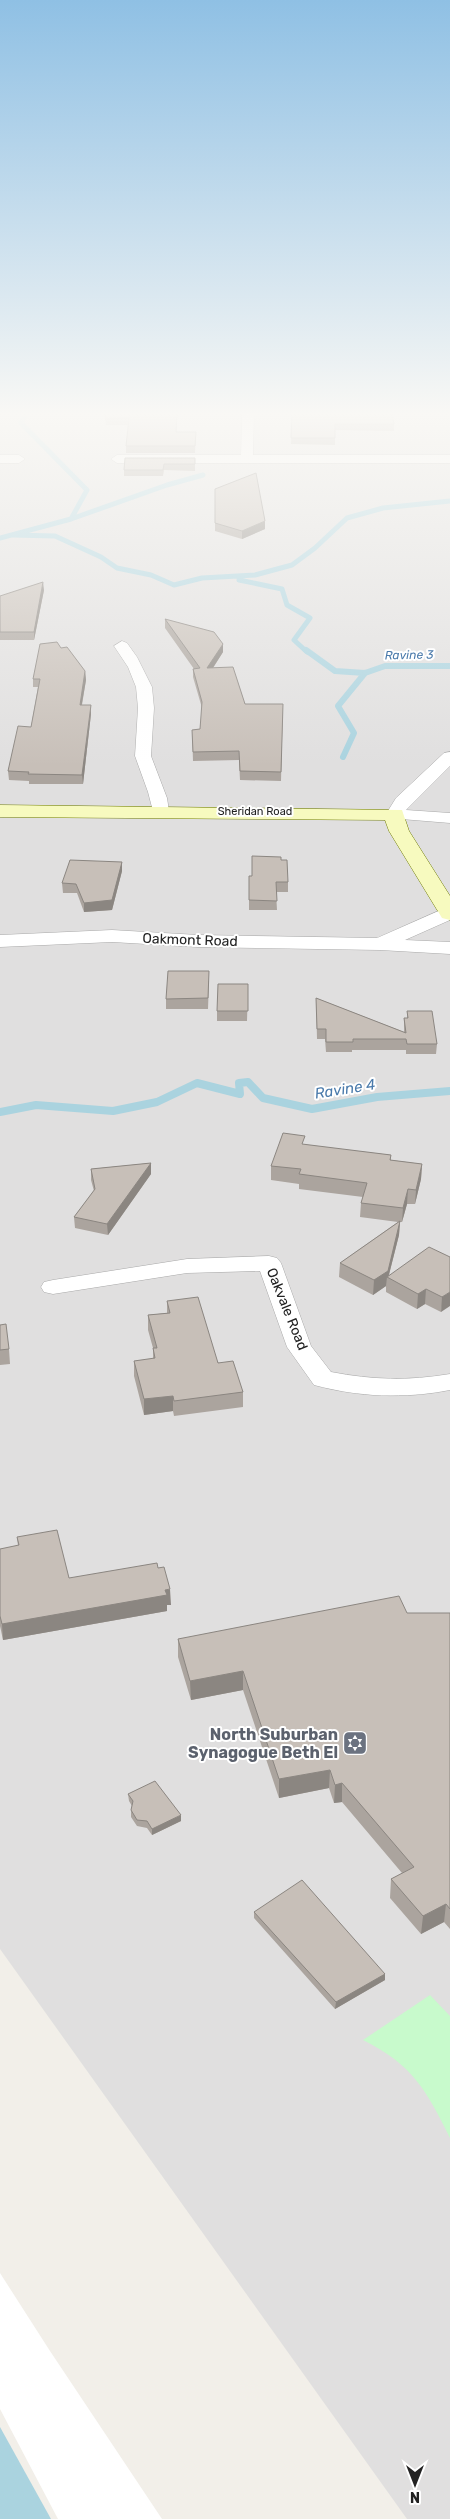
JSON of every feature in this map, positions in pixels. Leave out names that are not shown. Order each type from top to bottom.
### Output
[{"type":"street","points":[[122,646],[135,662],[145,684],[147,701],[142,744],[145,764],[161,799],[160,811]]},
{"type":"street","points":[[450,757],[402,802],[395,814],[395,820],[400,831],[450,912]]},
{"type":"street","name":"Sheridan Road","points":[[0,811],[395,814]]},
{"type":"street","points":[[395,814],[450,818]]},
{"type":"street","name":"Oakmont Road","points":[[380,944],[428,924],[450,912]]},
{"type":"street","name":"Oakmont Road","points":[[0,942],[112,936],[198,941],[380,944],[450,948]]},
{"type":"street","name":"Oakvale Road","points":[[53,1287],[187,1266],[269,1263],[299,1347],[323,1379],[372,1388],[428,1386],[450,1382]]},
{"type":"shaded area","points":[[0,531],[450,531],[450,2519],[407,2519],[0,1949]]},
{"type":"green space","points":[[430,1995],[450,2016],[450,2138],[425,2092],[416,2080],[394,2059],[363,2040]]},
{"type":"water","points":[[0,2427],[51,2519],[0,2519]]},
{"type":"pier","points":[[0,2273],[162,2519],[58,2519],[0,2409]]},
{"type":"building","points":[[43,582],[34,632],[0,632],[0,596]]},
{"type":"building","points":[[165,619],[214,632],[223,644],[207,668],[233,667],[245,704],[283,704],[281,772],[240,771],[239,751],[193,752],[192,730],[200,729],[202,702],[193,669],[200,668]]},
{"type":"building","points":[[57,642],[61,648],[67,647],[85,671],[80,705],[91,705],[82,775],[28,774],[29,772],[8,771],[18,726],[31,727],[40,679],[33,679],[40,644]]},
{"type":"building","points":[[252,856],[281,857],[281,860],[287,860],[288,882],[276,882],[277,901],[249,900],[249,876],[252,876]]},
{"type":"building","points":[[70,860],[122,862],[112,900],[84,903],[76,884],[62,883]]},
{"type":"building","points":[[168,971],[209,971],[208,998],[166,999]]},
{"type":"building","points":[[218,984],[248,984],[248,1011],[217,1011]]},
{"type":"building","points":[[316,998],[406,1033],[404,1018],[408,1018],[407,1011],[432,1011],[437,1044],[407,1044],[406,1039],[353,1039],[353,1042],[326,1042],[326,1029],[317,1029]]},
{"type":"building","points":[[283,1133],[305,1136],[302,1144],[391,1155],[390,1160],[422,1164],[416,1190],[408,1189],[403,1208],[361,1203],[367,1183],[299,1174],[301,1169],[271,1166]]},
{"type":"building","points":[[151,1163],[107,1224],[74,1217],[95,1189],[91,1169]]},
{"type":"building","points":[[400,1221],[388,1271],[374,1280],[340,1263]]},
{"type":"building","points":[[429,1247],[450,1257],[450,1292],[442,1297],[426,1289],[418,1294],[387,1277]]},
{"type":"building","points":[[198,1297],[218,1363],[233,1361],[243,1392],[174,1401],[173,1396],[144,1399],[134,1361],[155,1358],[153,1348],[157,1348],[148,1315],[170,1313],[167,1301]]},
{"type":"building","points":[[6,1324],[9,1349],[0,1350],[0,1325]]},
{"type":"building","points":[[57,1530],[69,1578],[157,1563],[158,1568],[164,1567],[170,1589],[165,1590],[167,1595],[2,1624],[0,1616],[0,1549],[19,1545],[17,1537]]},
{"type":"building","name":"North Suburban Synagogue Beth El","points":[[399,1596],[407,1613],[450,1613],[450,1909],[446,1904],[423,1916],[391,1879],[414,1867],[342,1783],[335,1785],[330,1770],[279,1779],[243,1671],[190,1681],[178,1639]]},
{"type":"building","points":[[155,1781],[181,1815],[152,1829],[147,1821],[137,1820],[131,1810],[133,1801],[128,1794]]},
{"type":"building","points":[[302,1880],[385,1974],[336,2002],[254,1912]]},
{"type":"waterway","name":"Ravine 3","points":[[0,538],[28,531]]},
{"type":"waterway","name":"Ravine 3","points":[[12,535],[55,536],[101,557],[117,568],[151,575],[174,585],[202,578],[255,575],[292,565],[315,548],[334,531]]},
{"type":"waterway","name":"Ravine 3","points":[[239,580],[282,589],[287,605],[310,618],[294,640],[307,652]]},
{"type":"waterway","name":"Ravine 3","points":[[306,650],[335,671],[365,673]]},
{"type":"waterway","name":"Ravine 3","points":[[365,673],[385,666],[450,666]]},
{"type":"waterway","points":[[343,757],[354,733],[338,706],[365,673]]},
{"type":"waterway","name":"Ravine 4","points":[[0,1112],[36,1105],[113,1111],[157,1102],[197,1083],[240,1094],[239,1083],[248,1082],[263,1098],[312,1109],[377,1097],[450,1091]]},
{"type":"place","name":"North Suburban Synagogue Beth El","points":[[355,1743]]}]
